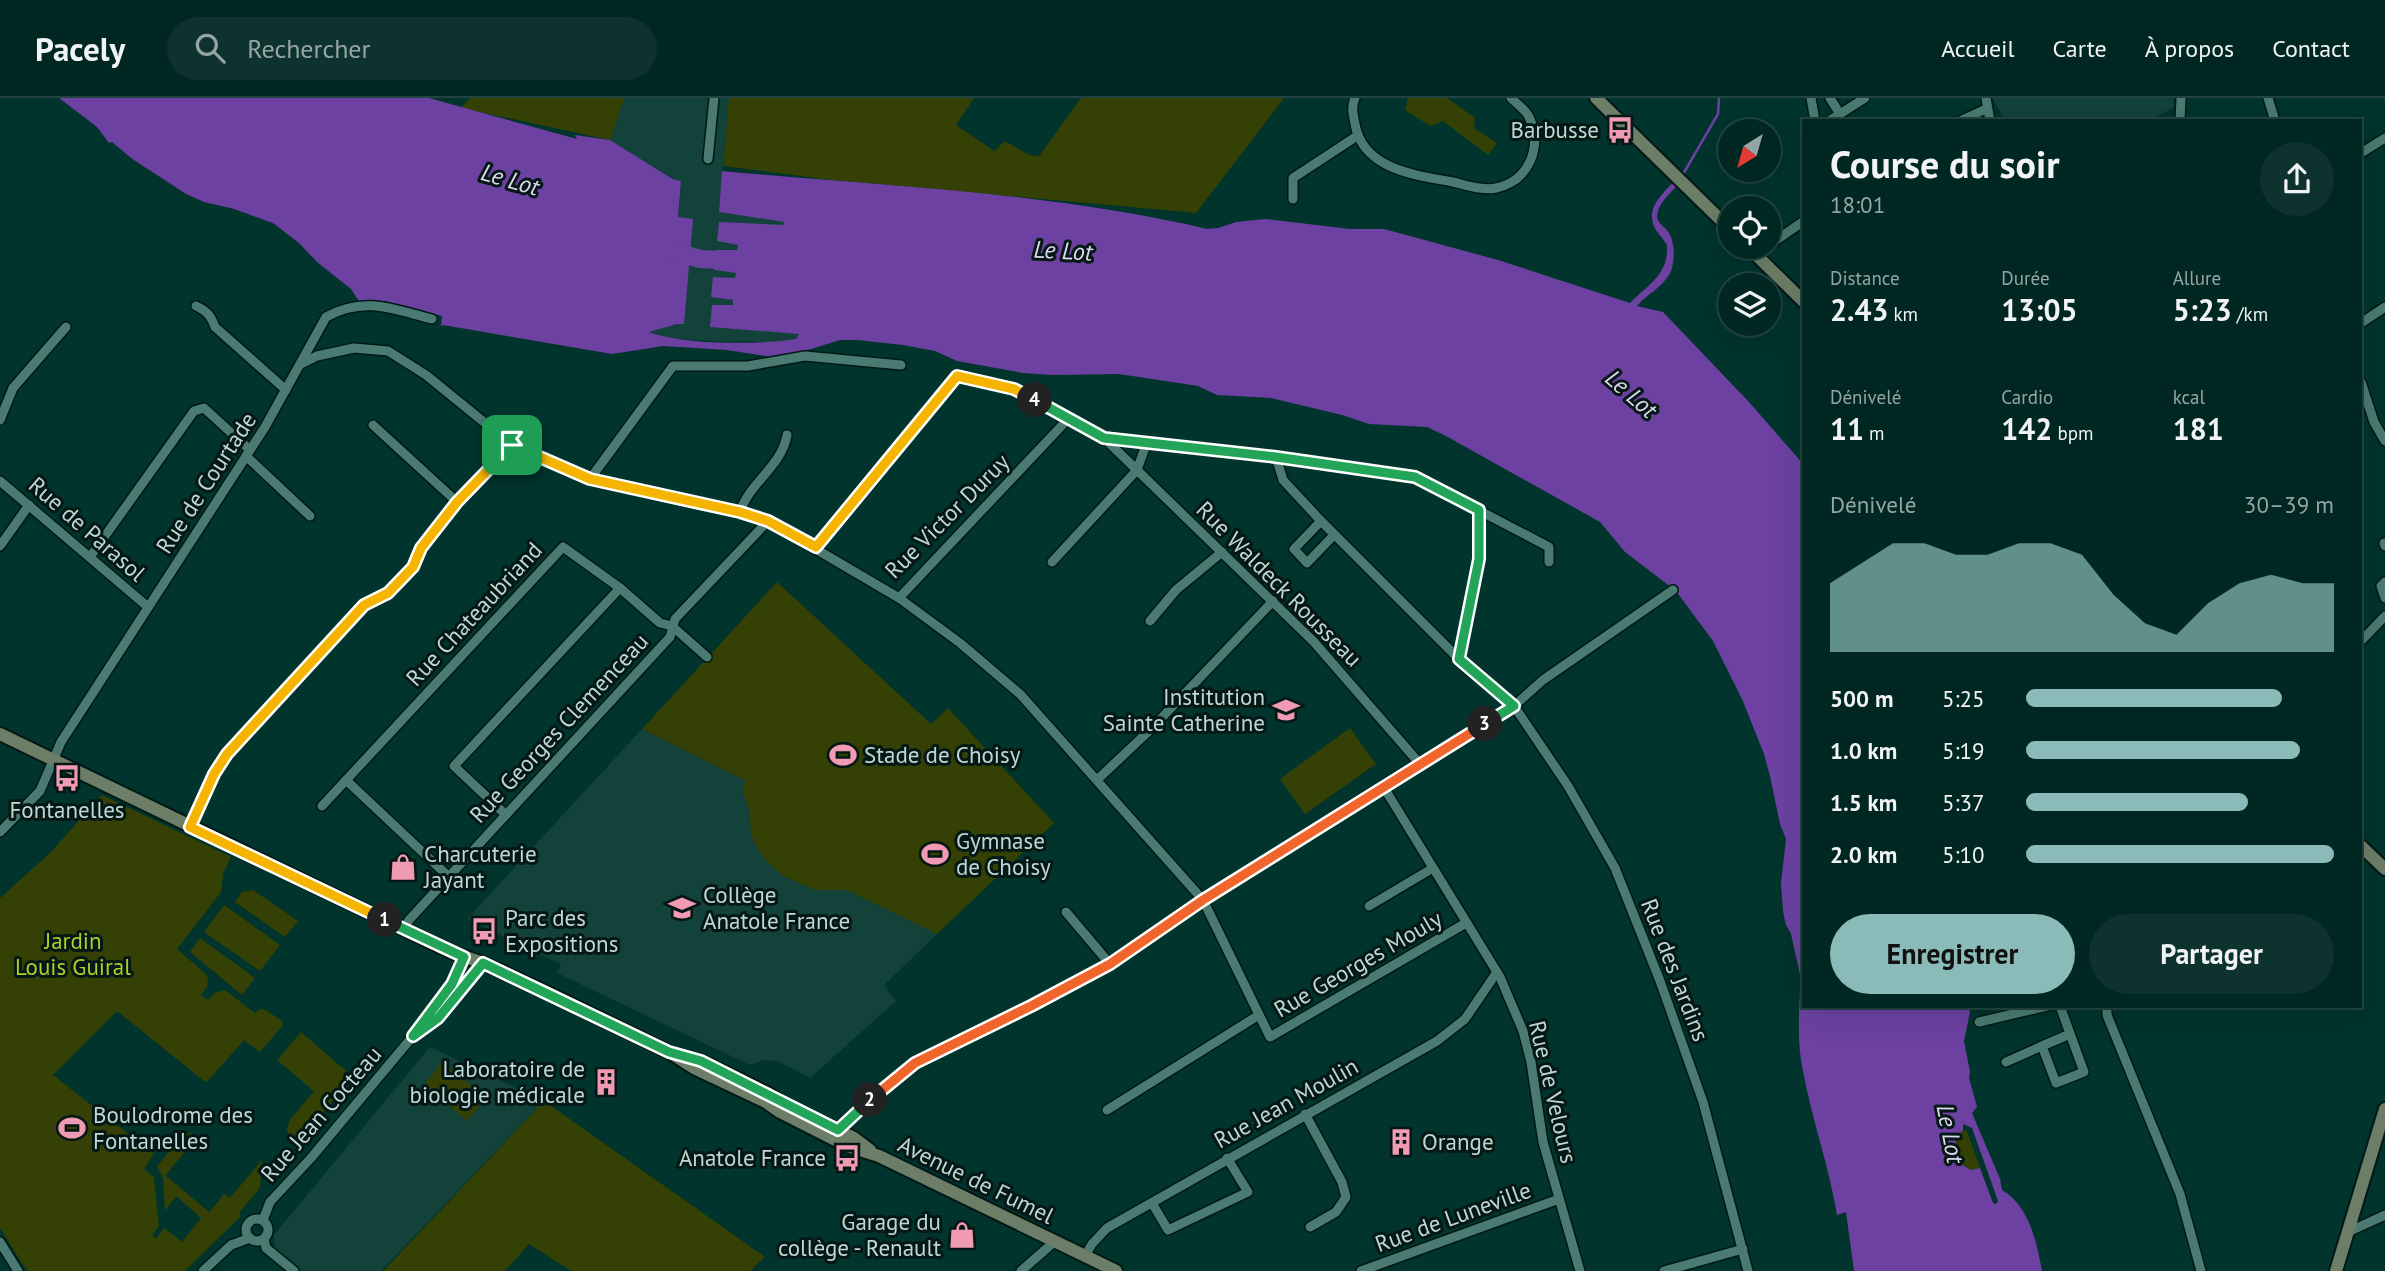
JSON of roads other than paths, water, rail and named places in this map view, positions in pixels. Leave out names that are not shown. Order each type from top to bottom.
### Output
[{"type":"main road","points":[[1597,98],[1718,217]]},
{"type":"main road","points":[[1761,259],[1802,300]]},
{"type":"main road","name":"Avenue de Fumel","points":[[0,734],[404,929],[483,963],[669,1052],[694,1068],[766,1102],[780,1112],[836,1134],[847,1146],[879,1156],[1116,1271]]},
{"type":"main road","points":[[2362,847],[2385,869]]},
{"type":"main road","points":[[2336,1271],[2385,1109]]},
{"type":"street","points":[[708,159],[714,98]]},
{"type":"street","points":[[1355,98],[1352,106],[1357,136],[1370,155],[1399,172],[1494,189],[1516,179],[1529,166],[1536,142],[1528,116],[1511,98]]},
{"type":"street","points":[[1811,98],[1815,119]]},
{"type":"street","points":[[1830,98],[1840,114]]},
{"type":"street","points":[[1832,119],[1865,98]]},
{"type":"street","points":[[1986,98],[1989,119]]},
{"type":"street","points":[[2180,119],[2181,98]]},
{"type":"street","points":[[2268,98],[2274,119]]},
{"type":"street","points":[[1964,119],[1986,109]]},
{"type":"street","points":[[1293,199],[1293,178],[1357,136]]},
{"type":"street","points":[[2362,152],[2385,138]]},
{"type":"street","points":[[1781,237],[1802,222]]},
{"type":"street","name":"Rue de Courtade","points":[[0,832],[40,791],[61,742],[248,453],[326,317],[344,307],[375,305],[432,318]]},
{"type":"street","points":[[196,306],[205,310],[211,316],[215,327],[286,390]]},
{"type":"street","points":[[2362,322],[2385,307]]},
{"type":"street","points":[[0,420],[13,388],[66,327]]},
{"type":"street","name":"Rue Victor Duruy","points":[[300,364],[317,356],[354,348],[388,351],[426,375],[512,445],[590,479],[740,512],[768,521],[899,598],[1069,418]]},
{"type":"street","points":[[590,479],[673,366],[748,366],[805,356],[901,365]]},
{"type":"street","points":[[816,547],[957,376],[1014,389],[1104,438],[1276,457],[1415,477],[1549,547],[1549,562]]},
{"type":"street","points":[[2362,385],[2374,422],[2385,442]]},
{"type":"street","points":[[90,558],[194,411],[204,408],[310,516]]},
{"type":"street","points":[[373,425],[457,502]]},
{"type":"street","points":[[740,512],[744,499],[785,450],[787,435]]},
{"type":"street","name":"Rue Waldeck Rousseau","points":[[1104,438],[1314,642],[1420,764]]},
{"type":"street","points":[[1052,562],[1137,470],[1147,442]]},
{"type":"street","points":[[190,827],[214,774],[227,754],[364,605],[388,593],[413,567],[421,548],[457,502],[512,445]]},
{"type":"street","name":"Rue des Jardins","points":[[1276,457],[1283,480],[1334,535],[1459,659],[1514,706],[1568,786],[1615,868],[1660,981],[1703,1102],[1748,1271]]},
{"type":"street","name":"Rue de Parasol","points":[[0,481],[148,607]]},
{"type":"street","points":[[0,546],[29,505]]},
{"type":"street","points":[[1459,659],[1479,559],[1479,510]]},
{"type":"street","name":"Rue Georges Clemenceau","points":[[404,929],[409,920],[670,637],[675,619],[768,521]]},
{"type":"street","points":[[1321,521],[1294,549],[1307,563],[1334,535]]},
{"type":"street","name":"Rue Chateaubriand","points":[[322,806],[563,547],[620,588],[660,623],[672,626],[707,657]]},
{"type":"street","points":[[1150,621],[1176,590],[1222,552]]},
{"type":"street","points":[[2385,582],[2381,586],[2385,598]]},
{"type":"street","points":[[506,815],[454,766],[620,588]]},
{"type":"street","points":[[836,1134],[858,1110],[915,1063],[1110,964],[1203,900],[1514,706],[1543,680],[1673,590]]},
{"type":"street","points":[[899,598],[960,643],[1020,694],[1203,900],[1259,1015],[1107,1110]]},
{"type":"street","points":[[1097,780],[1151,729],[1273,601]]},
{"type":"street","points":[[2362,640],[2385,617]]},
{"type":"street","points":[[346,780],[449,877]]},
{"type":"street","name":"Rue de Velours","points":[[1383,786],[1497,972],[1523,1031],[1531,1062],[1543,1142],[1580,1271]]},
{"type":"street","points":[[1369,906],[1433,868]]},
{"type":"street","points":[[1066,912],[1110,964]]},
{"type":"street","name":"Rue Georges Mouly","points":[[1259,1015],[1270,1037],[1466,923]]},
{"type":"street","name":"Rue Jean Cocteau","points":[[263,1220],[270,1202],[311,1158],[413,1036],[452,984],[464,957]]},
{"type":"street","name":"Rue Jean Cocteau","points":[[413,1036],[438,1018],[483,963]]},
{"type":"street","name":"Rue Jean Moulin","points":[[1085,1256],[1107,1228],[1437,1041],[1465,1019],[1497,972]]},
{"type":"street","points":[[1979,1022],[2038,1008]]},
{"type":"street","points":[[2042,1046],[2056,1083],[2084,1072],[2061,1008]]},
{"type":"street","points":[[2106,1008],[2180,1194],[2201,1271]]},
{"type":"street","points":[[2006,1062],[2070,1034]]},
{"type":"street","points":[[1305,1114],[1342,1182],[1346,1197],[1336,1212],[1310,1227]]},
{"type":"street","points":[[1152,1203],[1168,1230],[1248,1192],[1227,1158]]},
{"type":"street","name":"Rue de Luneville","points":[[1360,1271],[1559,1199]]},
{"type":"street","points":[[2348,1232],[2385,1215]]},
{"type":"street","points":[[264,1239],[257,1241],[250,1238],[246,1232],[247,1225],[256,1219],[263,1220],[268,1229],[264,1239],[266,1248],[294,1271]]},
{"type":"street","points":[[203,1271],[231,1245],[250,1238]]},
{"type":"street","points":[[0,1242],[18,1271]]},
{"type":"street","points":[[1021,1271],[1054,1242]]},
{"type":"street","points":[[1664,1271],[1742,1249]]},
{"type":"water","points":[[59,98],[429,98],[577,139],[575,135],[610,140],[673,179],[681,181],[678,217],[693,219],[684,324],[649,332],[721,343],[780,341],[796,339],[799,334],[710,327],[712,305],[733,305],[733,300],[711,297],[713,277],[735,278],[736,273],[714,270],[715,250],[737,250],[738,245],[717,241],[719,222],[783,225],[784,222],[719,212],[722,171],[1026,198],[1087,206],[1207,229],[1265,219],[1350,229],[1384,229],[1498,260],[1630,303],[1656,278],[1665,264],[1667,245],[1655,228],[1652,213],[1657,201],[1674,181],[1678,185],[1659,207],[1657,215],[1672,242],[1674,257],[1671,271],[1665,281],[1637,306],[1663,312],[1749,402],[1802,463],[1802,984],[1783,911],[1781,883],[1786,839],[1780,824],[1770,776],[1742,699],[1713,641],[1676,591],[1625,552],[1600,522],[1446,436],[1427,427],[1369,424],[1271,398],[1217,395],[1198,386],[1119,374],[1023,373],[957,361],[935,351],[857,340],[840,340],[773,357],[727,350],[663,346],[612,354],[443,325],[441,327],[442,316],[385,301],[359,301],[351,289],[273,223],[186,194],[131,158],[112,142],[109,143],[97,127]]},
{"type":"water","points":[[1802,988],[1802,1008],[1969,1008],[1964,1041],[1969,1078],[1977,1107],[1972,1113],[2000,1179],[2002,1190],[2019,1205],[2030,1226],[2042,1271],[1854,1271],[1846,1212],[1837,1215],[1801,1061]],"holes":[[[1963,1124],[1972,1128],[1998,1201],[1993,1203],[1980,1168],[1971,1170],[1959,1163],[1955,1150]]]},
{"type":"waterway","points":[[1682,176],[1718,114],[1719,98]]},
{"type":"waterway","name":"Le Lot","points":[[669,250],[700,259],[738,261]]},
{"type":"place","name":"Barbusse","points":[[1620,130]]},
{"type":"place","name":"Institution Sainte Catherine","points":[[1286,710]]},
{"type":"place","name":"Stade de Choisy","points":[[843,755]]},
{"type":"place","name":"Fontanelles","points":[[67,778]]},
{"type":"place","name":"Gymnase de Choisy","points":[[935,854]]},
{"type":"place","name":"Charcuterie Jayant","points":[[403,867]]},
{"type":"place","name":"Collège Anatole France","points":[[682,908]]},
{"type":"place","name":"Parc des Expositions","points":[[484,931]]},
{"type":"place","name":"Laboratoire de biologie médicale","points":[[606,1082]]},
{"type":"place","name":"Boulodrome des Fontanelles","points":[[72,1128]]},
{"type":"place","name":"Orange","points":[[1401,1142]]},
{"type":"place","name":"Anatole France","points":[[847,1158]]},
{"type":"place","name":"Garage du collège - Renault","points":[[962,1235]]},
{"type":"park label","name":"Jardin Louis Guiral","points":[[73,954]]}]
